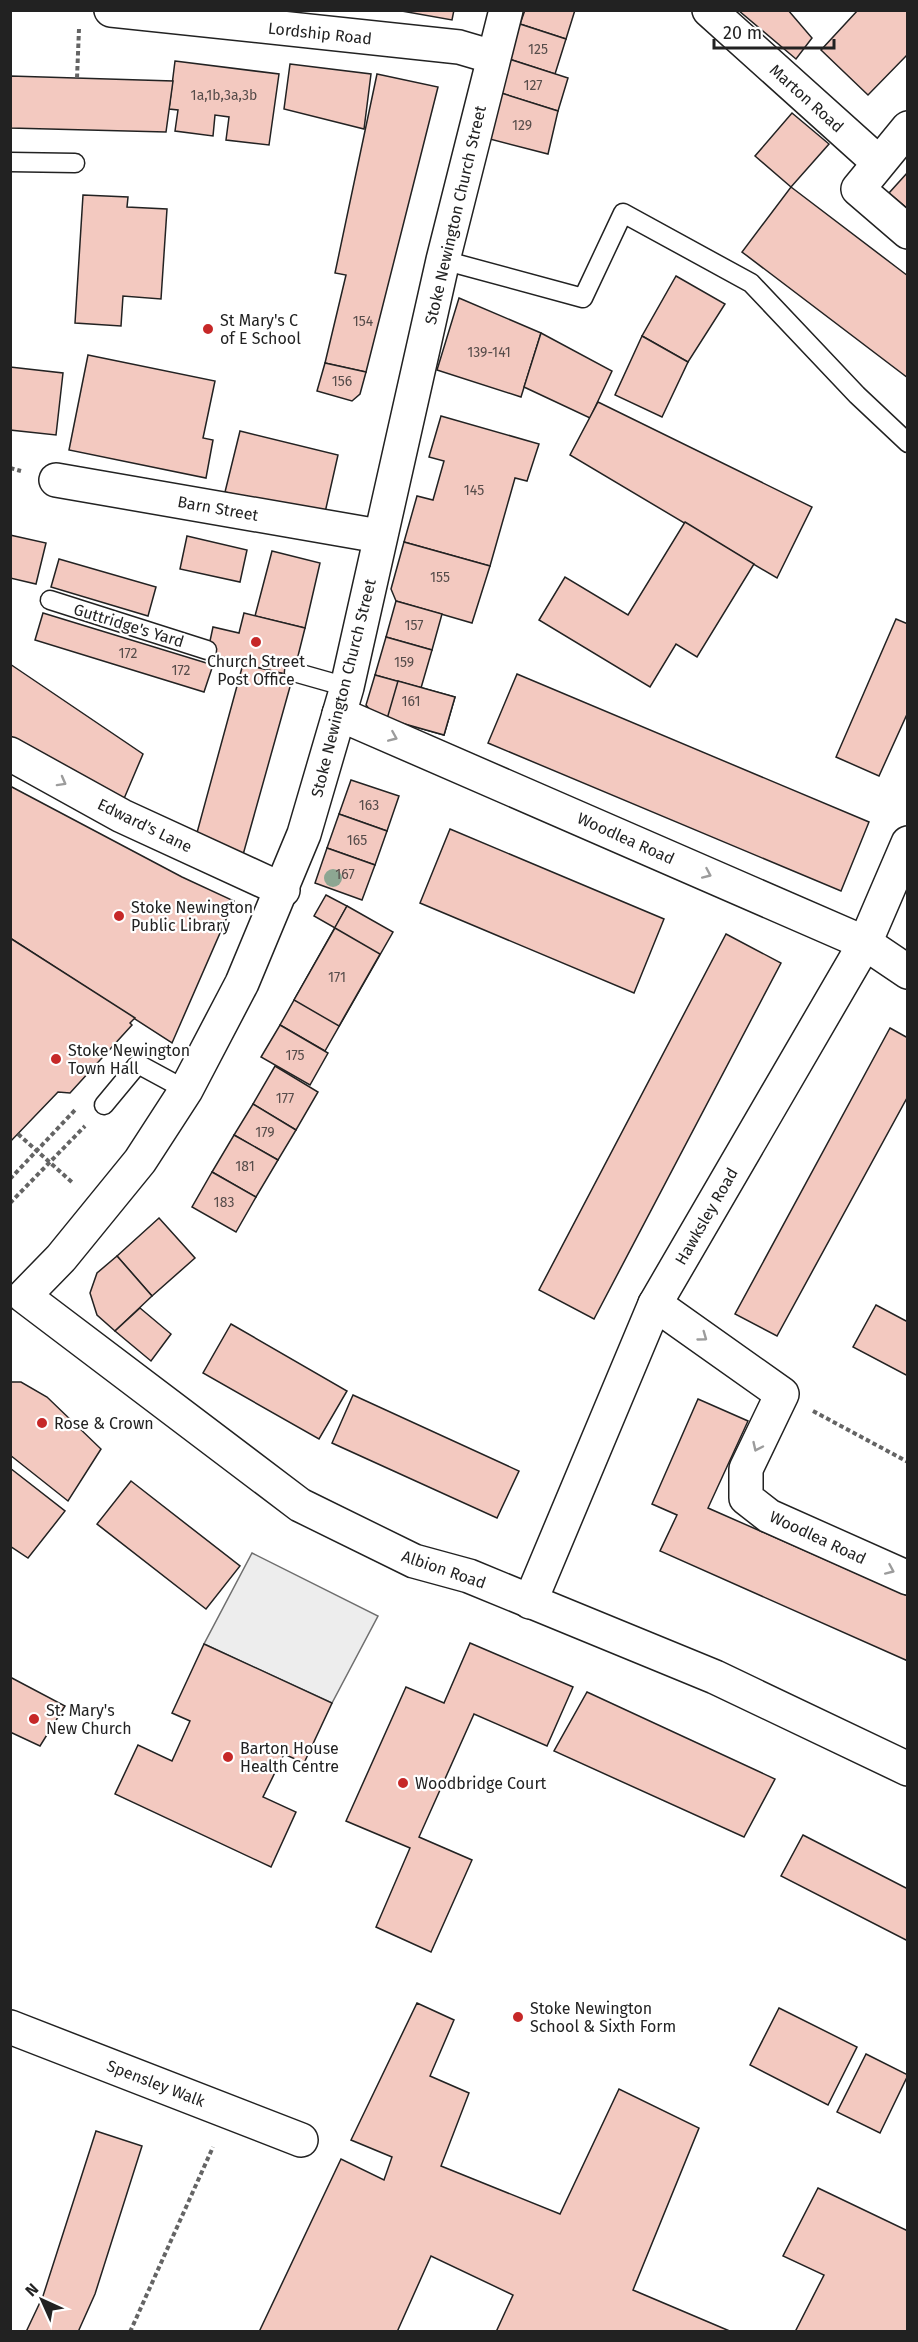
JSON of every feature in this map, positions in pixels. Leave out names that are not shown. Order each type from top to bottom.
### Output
[{"type":"street","name":"Lordship Road","points":[[111,10],[459,47],[493,57]]},
{"type":"street","name":"Stoke Newington Church Street","points":[[24,1296],[61,1258],[127,1178],[186,1090],[242,983],[283,890],[314,807],[343,700],[443,260],[506,10]]},
{"type":"street","name":"Marton Road","points":[[708,10],[878,162]]},
{"type":"street","points":[[899,226],[858,189],[908,128]]},
{"type":"street","name":"Barn Street","points":[[56,480],[379,536]]},
{"type":"street","name":"Woodlea Road","points":[[343,700],[865,944],[908,972]]},
{"type":"street","name":"Edward's Lane","points":[[10,754],[122,816],[283,890]]},
{"type":"street","name":"Hawksley Road","points":[[530,1602],[655,1304],[865,944],[908,843]]},
{"type":"street","name":"Albion Road","points":[[24,1296],[300,1505],[414,1562],[469,1576],[715,1677],[908,1768]]},
{"type":"street","points":[[655,1304],[782,1394]]},
{"type":"street","name":"Woodlea Road","points":[[782,1394],[746,1470],[746,1498],[769,1516],[908,1578]]},
{"type":"street","name":"Spensley Walk","points":[[10,2027],[229,2110],[301,2140]]},
{"type":"lane","points":[[10,162],[75,163]]},
{"type":"lane","points":[[443,260],[583,298],[623,213],[751,283],[857,394],[908,443]]},
{"type":"lane","name":"Guttridge's Yard","points":[[50,600],[207,650]]},
{"type":"lane","points":[[294,672],[343,700]]},
{"type":"lane","points":[[104,1105],[138,1064],[186,1090]]},
{"type":"path","points":[[77,78],[79,22]]},
{"type":"path","points":[[10,1179],[94,1093],[121,1086]]},
{"type":"path","points":[[10,1203],[51,1163],[104,1105]]},
{"type":"path","points":[[18,1134],[73,1184]]},
{"type":"path","points":[[782,1394],[908,1462]]},
{"type":"path","points":[[130,2331],[229,2110]]},
{"type":"shaded area","points":[[252,1553],[378,1616],[332,1703],[204,1644]]},
{"type":"building","points":[[396,10],[454,10],[452,20]]},
{"type":"building","points":[[525,10],[575,10],[566,39],[520,24]]},
{"type":"building","points":[[738,10],[788,10],[812,38],[796,59]]},
{"type":"building","points":[[858,10],[908,10],[908,54],[868,95],[821,50]]},
{"type":"building","points":[[520,24],[566,39],[555,74],[509,59]]},
{"type":"building","points":[[509,59],[568,78],[558,111],[498,92]]},
{"type":"building","points":[[175,61],[279,74],[269,145],[226,140],[229,117],[215,115],[213,136],[175,131],[178,110],[169,109]]},
{"type":"building","points":[[290,64],[371,74],[364,129],[284,109]]},
{"type":"building","points":[[377,74],[438,87],[366,372],[325,363],[346,275],[335,273]]},
{"type":"building","points":[[10,76],[173,81],[166,132],[10,128]]},
{"type":"building","points":[[498,92],[558,111],[548,154],[486,138]]},
{"type":"building","points":[[792,113],[829,144],[791,187],[755,156]]},
{"type":"building","points":[[908,172],[908,209],[889,193]]},
{"type":"building","points":[[791,187],[908,276],[908,378],[742,252]]},
{"type":"building","points":[[83,195],[128,197],[127,207],[167,209],[161,299],[123,296],[121,326],[75,323]]},
{"type":"building","points":[[676,276],[725,304],[688,362],[642,336]]},
{"type":"building","points":[[459,298],[541,333],[521,397],[437,370]]},
{"type":"building","points":[[541,333],[612,371],[590,418],[524,387]]},
{"type":"building","points":[[642,336],[688,362],[662,417],[615,395]]},
{"type":"building","points":[[88,355],[215,381],[203,438],[213,440],[206,478],[69,450]]},
{"type":"building","points":[[325,363],[366,372],[360,394],[352,401],[317,391]]},
{"type":"building","points":[[10,367],[63,373],[56,435],[10,430]]},
{"type":"building","points":[[598,402],[812,507],[777,578],[570,455]]},
{"type":"building","points":[[441,416],[539,444],[527,481],[515,478],[490,566],[404,542],[417,496],[433,500],[444,461],[429,457]]},
{"type":"building","points":[[240,431],[338,455],[324,517],[225,492]]},
{"type":"building","points":[[685,522],[754,564],[697,657],[676,644],[650,687],[539,620],[565,577],[628,615]]},
{"type":"building","points":[[10,535],[46,543],[36,584],[10,578]]},
{"type":"building","points":[[187,536],[247,550],[240,582],[180,569]]},
{"type":"building","points":[[404,542],[490,566],[472,623],[396,601],[391,589]]},
{"type":"building","points":[[272,551],[320,563],[305,628],[255,616]]},
{"type":"building","points":[[59,559],[156,587],[148,616],[51,587]]},
{"type":"building","points":[[396,601],[442,614],[432,650],[386,637]]},
{"type":"building","points":[[43,613],[213,665],[204,692],[35,640]]},
{"type":"building","name":"Church Street Post Office","points":[[244,613],[305,628],[293,676],[207,655],[213,627],[239,633]]},
{"type":"building","points":[[896,619],[908,624],[908,712],[879,776],[836,757]]},
{"type":"building","points":[[386,637],[432,650],[421,688],[375,675]]},
{"type":"building","points":[[10,664],[143,754],[123,801],[10,737]]},
{"type":"building","points":[[243,664],[293,676],[241,862],[195,840]]},
{"type":"building","points":[[517,674],[869,822],[841,891],[488,743]]},
{"type":"building","points":[[375,675],[455,697],[444,735],[374,715],[366,705]]},
{"type":"building","points":[[398,681],[455,697],[444,735],[387,719]]},
{"type":"building","points":[[351,780],[399,796],[387,831],[339,814]]},
{"type":"building","name":"Stoke Newington Public Library","points":[[10,786],[182,877],[234,901],[172,1043],[10,938]]},
{"type":"building","points":[[339,814],[387,831],[375,865],[327,848]]},
{"type":"building","points":[[450,829],[664,919],[634,993],[420,903]]},
{"type":"building","points":[[327,848],[375,865],[362,900],[315,883]]},
{"type":"building","points":[[326,895],[347,906],[335,928],[314,916]]},
{"type":"building","points":[[347,906],[393,932],[325,1051],[280,1025]]},
{"type":"building","points":[[335,928],[380,954],[339,1026],[294,1000]]},
{"type":"building","points":[[726,934],[781,963],[594,1319],[539,1290]]},
{"type":"building","name":"Stoke Newington Town Hall","points":[[10,938],[135,1018],[130,1023],[132,1025],[70,1093],[58,1092],[10,1142]]},
{"type":"building","points":[[280,1025],[328,1053],[310,1085],[261,1057]]},
{"type":"building","points":[[890,1028],[908,1038],[908,1096],[777,1336],[735,1314]]},
{"type":"building","points":[[275,1066],[318,1092],[296,1130],[253,1104]]},
{"type":"building","points":[[253,1104],[296,1130],[278,1160],[234,1135]]},
{"type":"building","points":[[234,1135],[278,1160],[256,1197],[212,1172]]},
{"type":"building","points":[[212,1172],[256,1197],[236,1232],[192,1207]]},
{"type":"building","points":[[159,1218],[195,1258],[152,1296],[117,1256]]},
{"type":"building","points":[[117,1256],[152,1296],[115,1331],[97,1315],[90,1293],[97,1273]]},
{"type":"building","points":[[876,1305],[908,1322],[908,1376],[853,1347]]},
{"type":"building","points":[[140,1308],[171,1334],[151,1361],[115,1331]]},
{"type":"building","points":[[231,1324],[347,1391],[319,1439],[203,1373]]},
{"type":"building","name":"Rose & Crown","points":[[10,1382],[21,1382],[47,1397],[101,1449],[68,1501],[10,1455]]},
{"type":"building","points":[[353,1395],[519,1471],[497,1518],[332,1443]]},
{"type":"building","points":[[698,1399],[748,1421],[708,1508],[908,1596],[908,1661],[660,1551],[677,1515],[652,1504]]},
{"type":"building","points":[[10,1468],[65,1511],[28,1558],[10,1546]]},
{"type":"building","points":[[131,1481],[240,1566],[206,1609],[97,1524]]},
{"type":"building","name":"Woodbridge Court","points":[[470,1643],[573,1687],[547,1746],[474,1714],[419,1837],[472,1860],[431,1952],[376,1927],[410,1848],[346,1821],[406,1687],[444,1703]]},
{"type":"building","name":"Barton House Health Centre","points":[[204,1644],[332,1703],[304,1763],[284,1754],[263,1797],[296,1812],[271,1867],[115,1794],[138,1745],[172,1761],[190,1721],[172,1713]]},
{"type":"building","name":"St. Mary's New Church","points":[[10,1677],[65,1706],[40,1746],[10,1732]]},
{"type":"building","points":[[587,1692],[775,1779],[744,1837],[554,1751]]},
{"type":"building","points":[[803,1835],[908,1889],[908,1941],[781,1876]]},
{"type":"building","points":[[417,2003],[454,2020],[430,2076],[469,2093],[441,2166],[560,2214],[619,2089],[699,2128],[633,2290],[732,2332],[496,2332],[513,2295],[431,2256],[397,2332],[259,2332],[341,2159],[384,2180],[392,2157],[351,2140]]},
{"type":"building","points":[[779,2008],[857,2047],[828,2105],[750,2065]]},
{"type":"building","points":[[866,2054],[908,2075],[880,2133],[837,2112]]},
{"type":"building","points":[[96,2131],[142,2146],[95,2294],[78,2332],[26,2332],[43,2296]]},
{"type":"building","points":[[818,2188],[908,2231],[908,2332],[795,2332],[824,2275],[783,2256]]},
{"type":"place","name":"St Mary's C of E School","points":[[208,329]]},
{"type":"place","name":"Church Street Post Office","points":[[256,642]]},
{"type":"place","name":"Stoke Newington Public Library","points":[[119,916]]},
{"type":"place","name":"Stoke Newington Town Hall","points":[[56,1059]]},
{"type":"place","name":"Rose & Crown","points":[[42,1423]]},
{"type":"place","name":"St. Mary's New Church","points":[[34,1719]]},
{"type":"place","name":"Barton House Health Centre","points":[[228,1757]]},
{"type":"place","name":"Woodbridge Court","points":[[403,1783]]},
{"type":"place","name":"Stoke Newington School & Sixth Form","points":[[518,2017]]}]
